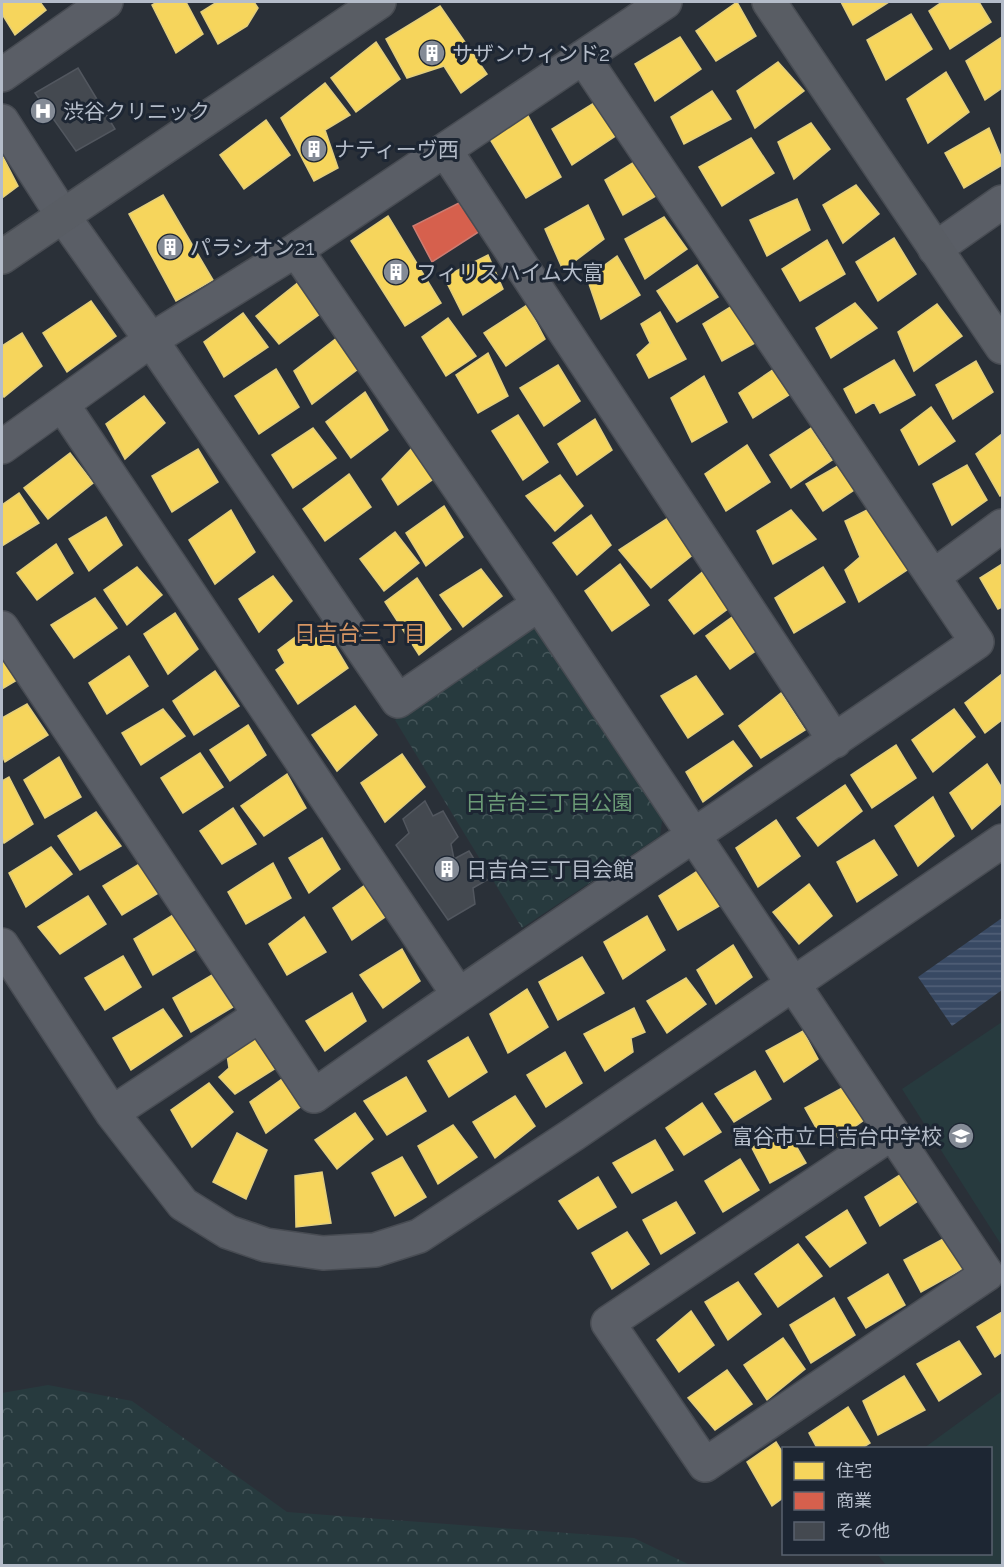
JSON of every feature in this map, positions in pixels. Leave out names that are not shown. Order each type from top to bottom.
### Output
[{"type":"street","points":[[2,75],[106,2]]},
{"type":"street","points":[[2,257],[379,2]]},
{"type":"street","points":[[2,447],[151,340],[296,250],[665,2]]},
{"type":"street","points":[[770,2],[1002,347]]},
{"type":"street","points":[[2,628],[314,1096],[458,994],[836,741],[977,642],[583,57]]},
{"type":"street","points":[[2,121],[63,216],[151,340],[398,701],[539,604]]},
{"type":"street","points":[[445,150],[836,741]]},
{"type":"street","points":[[935,249],[1002,202]]},
{"type":"street","points":[[296,250],[539,604],[987,1274],[705,1465],[608,1323],[892,1133]]},
{"type":"street","points":[[62,404],[458,994]]},
{"type":"street","points":[[934,576],[1002,526]]},
{"type":"street","points":[[2,945],[112,1113],[183,1204],[228,1232],[267,1245],[323,1253],[375,1250],[419,1236],[793,985],[1002,841]]},
{"type":"street","points":[[112,1113],[260,1015]]},
{"type":"green space","name":"日吉台三丁目公園","points":[[521,627],[541,630],[663,814],[660,836],[522,928],[395,720]]},
{"type":"green space","points":[[1002,1022],[1002,1246],[902,1089]]},
{"type":"green space","points":[[48,1385],[132,1401],[287,1512],[634,1538],[690,1565],[2,1565],[2,1393]]},
{"type":"green space","points":[[1002,1391],[1002,1565],[886,1565],[878,1555],[992,1555],[992,1447],[925,1447]]},
{"type":"water","points":[[1002,918],[1002,990],[952,1026],[918,977]]},
{"type":"building: 住宅","points":[[2,2],[40,2],[46,10],[15,35],[2,14]]},
{"type":"building: 住宅","points":[[157,2],[186,2],[203,34],[176,53],[152,5]]},
{"type":"building: 住宅","points":[[217,2],[254,2],[258,8],[247,26],[218,44],[201,12]]},
{"type":"building: 住宅","points":[[737,2],[756,36],[716,61],[696,31]]},
{"type":"building: 住宅","points":[[841,2],[889,2],[853,25]]},
{"type":"building: 住宅","points":[[942,2],[979,2],[991,22],[950,49],[929,11]]},
{"type":"building: 住宅","name":"サザンウィンド2","points":[[440,6],[487,74],[461,93],[444,66],[407,78],[386,39]]},
{"type":"building: 住宅","points":[[911,14],[932,49],[886,80],[867,40]]},
{"type":"building: 住宅","points":[[680,37],[701,69],[655,101],[635,64]]},
{"type":"building: 住宅","points":[[1002,37],[1002,88],[985,100],[966,61]]},
{"type":"building: 住宅","points":[[376,42],[400,79],[356,112],[331,78]]},
{"type":"building: 住宅","points":[[778,62],[804,91],[755,128],[737,91]]},
{"type":"building: 住宅","points":[[946,72],[969,112],[928,143],[907,99]]},
{"type":"building: 住宅","name":"ナティーヴ西","points":[[325,83],[350,115],[325,130],[338,168],[314,181],[281,118]]},
{"type":"building: 住宅","points":[[712,91],[731,119],[684,144],[671,117]]},
{"type":"building: 住宅","points":[[602,98],[623,131],[572,165],[552,129]]},
{"type":"building: 住宅","points":[[526,112],[561,177],[526,198],[488,136]]},
{"type":"building: 住宅","points":[[266,120],[290,155],[244,189],[220,155]]},
{"type":"building: 住宅","points":[[811,123],[830,149],[794,179],[778,142]]},
{"type":"building: 住宅","points":[[989,128],[1002,159],[1002,165],[964,188],[945,153]]},
{"type":"building: 住宅","points":[[751,138],[774,173],[722,206],[699,167]]},
{"type":"building: 住宅","points":[[2,155],[18,186],[2,198]]},
{"type":"building: 住宅","points":[[639,159],[661,193],[623,215],[605,180]]},
{"type":"building: 住宅","points":[[856,185],[879,214],[843,243],[823,205]]},
{"type":"building: 住宅","name":"パラシオン21","points":[[163,195],[213,280],[176,301],[129,214]]},
{"type":"building: 住宅","points":[[797,199],[810,230],[767,256],[750,220]]},
{"type":"building: 住宅","points":[[588,205],[604,239],[563,270],[545,229]]},
{"type":"building: 住宅","name":"フィリスハイム大富","points":[[388,216],[441,303],[405,326],[351,241]]},
{"type":"building: 住宅","points":[[664,217],[687,249],[645,279],[625,239]]},
{"type":"building: 住宅","points":[[894,238],[916,274],[878,301],[856,262]]},
{"type":"building: 住宅","points":[[827,240],[845,274],[800,301],[782,269]]},
{"type":"building: 住宅","points":[[488,255],[503,289],[463,315],[444,277]]},
{"type":"building: 住宅","points":[[617,256],[640,295],[601,319],[587,278]]},
{"type":"building: 住宅","points":[[697,265],[718,297],[677,322],[657,291]]},
{"type":"building: 住宅","points":[[300,281],[324,311],[279,344],[256,316]]},
{"type":"building: 住宅","points":[[91,301],[116,336],[67,372],[43,333]]},
{"type":"building: 住宅","points":[[855,303],[877,328],[831,358],[816,328]]},
{"type":"building: 住宅","points":[[937,304],[962,336],[914,371],[898,332]]},
{"type":"building: 住宅","points":[[527,305],[545,339],[506,366],[484,333]]},
{"type":"building: 住宅","points":[[732,306],[755,343],[722,361],[703,324]]},
{"type":"building: 住宅","points":[[660,312],[686,359],[649,378],[637,355],[650,343],[641,324]]},
{"type":"building: 住宅","points":[[243,313],[268,347],[224,377],[204,342]]},
{"type":"building: 住宅","points":[[448,318],[476,356],[446,376],[422,337]]},
{"type":"building: 住宅","points":[[22,333],[42,366],[4,397],[2,393],[2,346]]},
{"type":"building: 住宅","points":[[338,337],[358,369],[312,404],[294,371]]},
{"type":"building: 住宅","points":[[488,353],[508,396],[478,413],[456,375]]},
{"type":"building: 住宅","points":[[894,360],[915,395],[880,413],[874,402],[856,413],[844,389]]},
{"type":"building: 住宅","points":[[976,361],[993,392],[953,419],[936,385]]},
{"type":"building: 住宅","points":[[558,365],[580,401],[544,426],[520,388]]},
{"type":"building: 住宅","points":[[777,367],[792,393],[753,418],[739,393]]},
{"type":"building: 住宅","points":[[276,369],[299,407],[259,434],[235,396]]},
{"type":"building: 住宅","points":[[704,376],[727,422],[692,442],[671,398]]},
{"type":"building: 住宅","points":[[365,392],[388,430],[351,458],[326,422]]},
{"type":"building: 住宅","points":[[144,396],[165,423],[125,459],[106,424]]},
{"type":"building: 住宅","points":[[931,407],[955,441],[919,465],[901,430]]},
{"type":"building: 住宅","points":[[518,415],[548,462],[523,480],[492,431]]},
{"type":"building: 住宅","points":[[595,419],[612,450],[577,475],[558,444]]},
{"type":"building: 住宅","points":[[313,428],[336,458],[293,488],[272,455]]},
{"type":"building: 住宅","points":[[811,428],[832,460],[791,488],[770,455]]},
{"type":"building: 住宅","points":[[1002,434],[1002,495],[1000,496],[976,454]]},
{"type":"building: 住宅","points":[[415,445],[436,477],[398,505],[382,479]]},
{"type":"building: 住宅","points":[[747,445],[770,482],[726,511],[705,474]]},
{"type":"building: 住宅","points":[[198,449],[218,482],[172,512],[152,476]]},
{"type":"building: 住宅","points":[[70,453],[93,483],[48,519],[24,488]]},
{"type":"building: 住宅","points":[[843,463],[860,486],[823,511],[806,484]]},
{"type":"building: 住宅","points":[[967,465],[987,500],[952,525],[933,484]]},
{"type":"building: 住宅","points":[[349,474],[371,507],[325,541],[303,509]]},
{"type":"building: 住宅","points":[[560,475],[583,506],[555,531],[526,496]]},
{"type":"building: 住宅","points":[[19,493],[39,523],[2,546],[2,505]]},
{"type":"building: 住宅","points":[[444,506],[463,537],[426,566],[406,533]]},
{"type":"building: 住宅","points":[[873,507],[913,566],[859,602],[845,570],[860,557],[845,521]]},
{"type":"building: 住宅","points":[[231,510],[255,552],[215,584],[189,540]]},
{"type":"building: 住宅","points":[[791,510],[816,539],[773,564],[757,531]]},
{"type":"building: 住宅","points":[[591,515],[611,545],[577,575],[553,543]]},
{"type":"building: 住宅","points":[[106,517],[122,545],[89,571],[69,539]]},
{"type":"building: 住宅","points":[[668,518],[695,553],[651,588],[619,550]]},
{"type":"building: 住宅","points":[[395,532],[419,563],[384,591],[360,559]]},
{"type":"building: 住宅","points":[[56,544],[73,573],[37,600],[17,573]]},
{"type":"building: 住宅","points":[[620,564],[649,605],[612,631],[585,591]]},
{"type":"building: 住宅","points":[[1002,564],[1002,607],[998,609],[980,578]]},
{"type":"building: 住宅","points":[[137,567],[162,595],[127,625],[104,590]]},
{"type":"building: 住宅","points":[[823,567],[845,602],[794,633],[775,598]]},
{"type":"building: 住宅","points":[[707,568],[733,605],[694,634],[669,600]]},
{"type":"building: 住宅","points":[[481,569],[502,596],[463,627],[440,595]]},
{"type":"building: 住宅","points":[[273,576],[292,601],[259,632],[239,599]]},
{"type":"building: 住宅","points":[[417,578],[451,629],[419,655],[385,602]]},
{"type":"building: 住宅","points":[[95,598],[117,628],[74,658],[51,625]]},
{"type":"building: 住宅","points":[[739,612],[764,645],[730,669],[706,636]]},
{"type":"building: 住宅","points":[[175,613],[198,649],[168,674],[144,634]]},
{"type":"building: 住宅","points":[[302,632],[310,641],[327,633],[348,668],[298,704],[276,670],[285,663],[278,650]]},
{"type":"building: 住宅","points":[[2,653],[17,680],[2,689]]},
{"type":"building: 住宅","points":[[129,656],[148,686],[107,714],[89,683]]},
{"type":"building: 住宅","points":[[215,671],[239,706],[194,735],[173,701]]},
{"type":"building: 住宅","points":[[1002,674],[1002,720],[985,733],[965,703]]},
{"type":"building: 住宅","points":[[696,676],[723,714],[688,738],[661,696]]},
{"type":"building: 住宅","points":[[781,693],[805,730],[761,758],[739,726]]},
{"type":"building: 住宅","points":[[27,704],[48,735],[5,762],[2,755],[2,718]]},
{"type":"building: 住宅","points":[[355,706],[377,735],[337,771],[312,735]]},
{"type":"building: 住宅","points":[[163,709],[185,736],[141,765],[122,733]]},
{"type":"building: 住宅","points":[[954,709],[975,737],[933,772],[912,740]]},
{"type":"building: 住宅","points":[[248,725],[266,755],[230,781],[210,750]]},
{"type":"building: 住宅","points":[[733,741],[752,766],[703,802],[686,772]]},
{"type":"building: 住宅","points":[[896,745],[916,778],[872,808],[851,775]]},
{"type":"building: 住宅","points":[[200,753],[223,787],[183,813],[161,778]]},
{"type":"building: 住宅","points":[[402,754],[425,787],[385,822],[361,783]]},
{"type":"building: 住宅","points":[[59,757],[81,797],[45,818],[24,780]]},
{"type":"building: 住宅","points":[[987,764],[1002,788],[1002,803],[972,829],[950,793]]},
{"type":"building: 住宅","points":[[287,774],[306,808],[264,836],[241,806]]},
{"type":"building: 住宅","points":[[9,777],[33,824],[4,843],[2,837],[2,781]]},
{"type":"building: 住宅","points":[[845,785],[862,811],[818,846],[797,818]]},
{"type":"building: 住宅","points":[[933,797],[954,836],[918,866],[895,826]]},
{"type":"building: 住宅","points":[[233,808],[256,844],[222,864],[200,831]]},
{"type":"building: 住宅","points":[[96,812],[121,846],[80,870],[58,836]]},
{"type":"building: 住宅","points":[[776,820],[800,856],[758,887],[736,848]]},
{"type":"building: 住宅","points":[[322,838],[340,869],[309,893],[289,858]]},
{"type":"building: 住宅","points":[[874,840],[897,875],[857,902],[837,862]]},
{"type":"building: 住宅","points":[[51,847],[72,874],[26,907],[9,873]]},
{"type":"building: 住宅","points":[[141,863],[160,892],[122,915],[103,886]]},
{"type":"building: 住宅","points":[[273,863],[291,898],[246,924],[228,892]]},
{"type":"building: 住宅","points":[[699,870],[721,905],[678,930],[659,896]]},
{"type":"building: 住宅","points":[[809,884],[832,916],[799,944],[773,912]]},
{"type":"building: 住宅","points":[[365,885],[385,917],[352,940],[333,908]]},
{"type":"building: 住宅","points":[[88,896],[106,924],[60,954],[38,927]]},
{"type":"building: 住宅","points":[[173,915],[196,949],[153,975],[134,939]]},
{"type":"building: 住宅","points":[[647,916],[665,950],[623,979],[604,942]]},
{"type":"building: 住宅","points":[[304,917],[326,952],[287,975],[269,944]]},
{"type":"building: 住宅","points":[[733,945],[752,977],[716,1004],[697,970]]},
{"type":"building: 住宅","points":[[402,949],[420,981],[383,1008],[360,975]]},
{"type":"building: 住宅","points":[[123,956],[141,987],[105,1010],[85,978]]},
{"type":"building: 住宅","points":[[582,957],[604,993],[558,1020],[539,982]]},
{"type":"building: 住宅","points":[[212,975],[233,1007],[191,1032],[173,998]]},
{"type":"building: 住宅","points":[[686,978],[706,1004],[667,1033],[647,1001]]},
{"type":"building: 住宅","points":[[527,989],[548,1027],[508,1053],[490,1014]]},
{"type":"building: 住宅","points":[[352,993],[366,1021],[325,1051],[306,1021]]},
{"type":"building: 住宅","points":[[634,1008],[645,1032],[631,1038],[633,1052],[605,1071],[584,1034]]},
{"type":"building: 住宅","points":[[163,1009],[182,1036],[131,1070],[113,1038]]},
{"type":"building: 住宅","points":[[803,1031],[818,1059],[784,1082],[766,1051]]},
{"type":"building: 住宅","points":[[258,1036],[276,1068],[235,1094],[219,1077],[229,1068],[227,1055]]},
{"type":"building: 住宅","points":[[468,1037],[487,1072],[449,1097],[428,1061]]},
{"type":"building: 住宅","points":[[565,1052],[582,1083],[546,1107],[527,1075]]},
{"type":"building: 住宅","points":[[755,1071],[771,1099],[734,1122],[715,1094]]},
{"type":"building: 住宅","points":[[289,1074],[308,1101],[266,1133],[250,1102]]},
{"type":"building: 住宅","points":[[406,1077],[426,1111],[387,1135],[364,1101]]},
{"type":"building: 住宅","points":[[209,1083],[233,1112],[192,1147],[171,1110]]},
{"type":"building: 住宅","points":[[844,1087],[864,1120],[839,1138],[831,1130],[819,1133],[805,1108]]},
{"type":"building: 住宅","points":[[515,1096],[535,1126],[495,1158],[473,1122]]},
{"type":"building: 住宅","points":[[702,1103],[721,1132],[684,1155],[666,1128]]},
{"type":"building: 住宅","points":[[355,1113],[373,1139],[337,1169],[315,1140]]},
{"type":"building: 住宅","points":[[453,1125],[477,1157],[438,1184],[418,1146]]},
{"type":"building: 住宅","points":[[785,1127],[806,1163],[770,1183],[752,1148]]},
{"type":"building: 住宅","points":[[237,1133],[267,1150],[246,1199],[213,1182]]},
{"type":"building: 住宅","points":[[655,1140],[673,1170],[632,1193],[613,1163]]},
{"type":"building: 住宅","points":[[402,1157],[426,1197],[395,1216],[372,1173]]},
{"type":"building: 住宅","points":[[740,1159],[759,1190],[723,1212],[705,1181]]},
{"type":"building: 住宅","points":[[322,1172],[331,1223],[296,1227],[295,1176]]},
{"type":"building: 住宅","points":[[903,1173],[921,1199],[880,1226],[865,1197]]},
{"type":"building: 住宅","points":[[598,1177],[616,1207],[578,1229],[559,1201]]},
{"type":"building: 住宅","points":[[676,1202],[695,1233],[661,1254],[643,1220]]},
{"type":"building: 住宅","points":[[847,1210],[866,1243],[830,1267],[806,1237]]},
{"type":"building: 住宅","points":[[627,1232],[649,1264],[612,1289],[592,1253]]},
{"type":"building: 住宅","points":[[945,1238],[962,1269],[921,1292],[904,1260]]},
{"type":"building: 住宅","points":[[798,1244],[822,1276],[778,1307],[755,1274]]},
{"type":"building: 住宅","points":[[888,1274],[905,1305],[866,1328],[848,1298]]},
{"type":"building: 住宅","points":[[738,1282],[761,1314],[728,1340],[705,1302]]},
{"type":"building: 住宅","points":[[834,1298],[855,1335],[811,1363],[790,1325]]},
{"type":"building: 住宅","points":[[691,1311],[714,1345],[679,1372],[657,1340]]},
{"type":"building: 住宅","points":[[1002,1312],[1002,1352],[995,1357],[977,1327]]},
{"type":"building: 住宅","points":[[783,1338],[805,1369],[767,1400],[744,1365]]},
{"type":"building: 住宅","points":[[959,1341],[981,1374],[939,1401],[917,1364]]},
{"type":"building: 住宅","points":[[727,1370],[752,1404],[715,1430],[688,1398]]},
{"type":"building: 住宅","points":[[904,1376],[925,1410],[878,1435],[863,1401]]},
{"type":"building: 住宅","points":[[848,1407],[870,1443],[864,1447],[816,1447],[809,1433]]},
{"type":"building: 住宅","points":[[776,1442],[782,1452],[782,1498],[772,1506],[747,1462]]},
{"type":"building: 商業","points":[[459,203],[480,231],[432,262],[413,226]]},
{"type":"building: その他","points":[[78,68],[115,129],[76,151],[35,93]]},
{"type":"building: その他","name":"日吉台三丁目会館","points":[[425,801],[433,816],[443,811],[458,837],[451,844],[454,859],[469,851],[487,880],[473,888],[475,904],[448,920],[396,845],[409,833],[403,819]]},
{"type":"place","name":"サザンウィンド2","points":[[432,53]]},
{"type":"place","name":"渋谷クリニック","points":[[43,111]]},
{"type":"place","name":"ナティーヴ西","points":[[314,149]]},
{"type":"place","name":"パラシオン21","points":[[170,247]]},
{"type":"place","name":"フィリスハイム大富","points":[[396,272]]},
{"type":"place","name":"日吉台三丁目会館","points":[[447,869]]},
{"type":"place","name":"富谷市立日吉台中学校","points":[[961,1136]]},
{"type":"district","name":"日吉台三丁目","points":[[360,633]]}]
